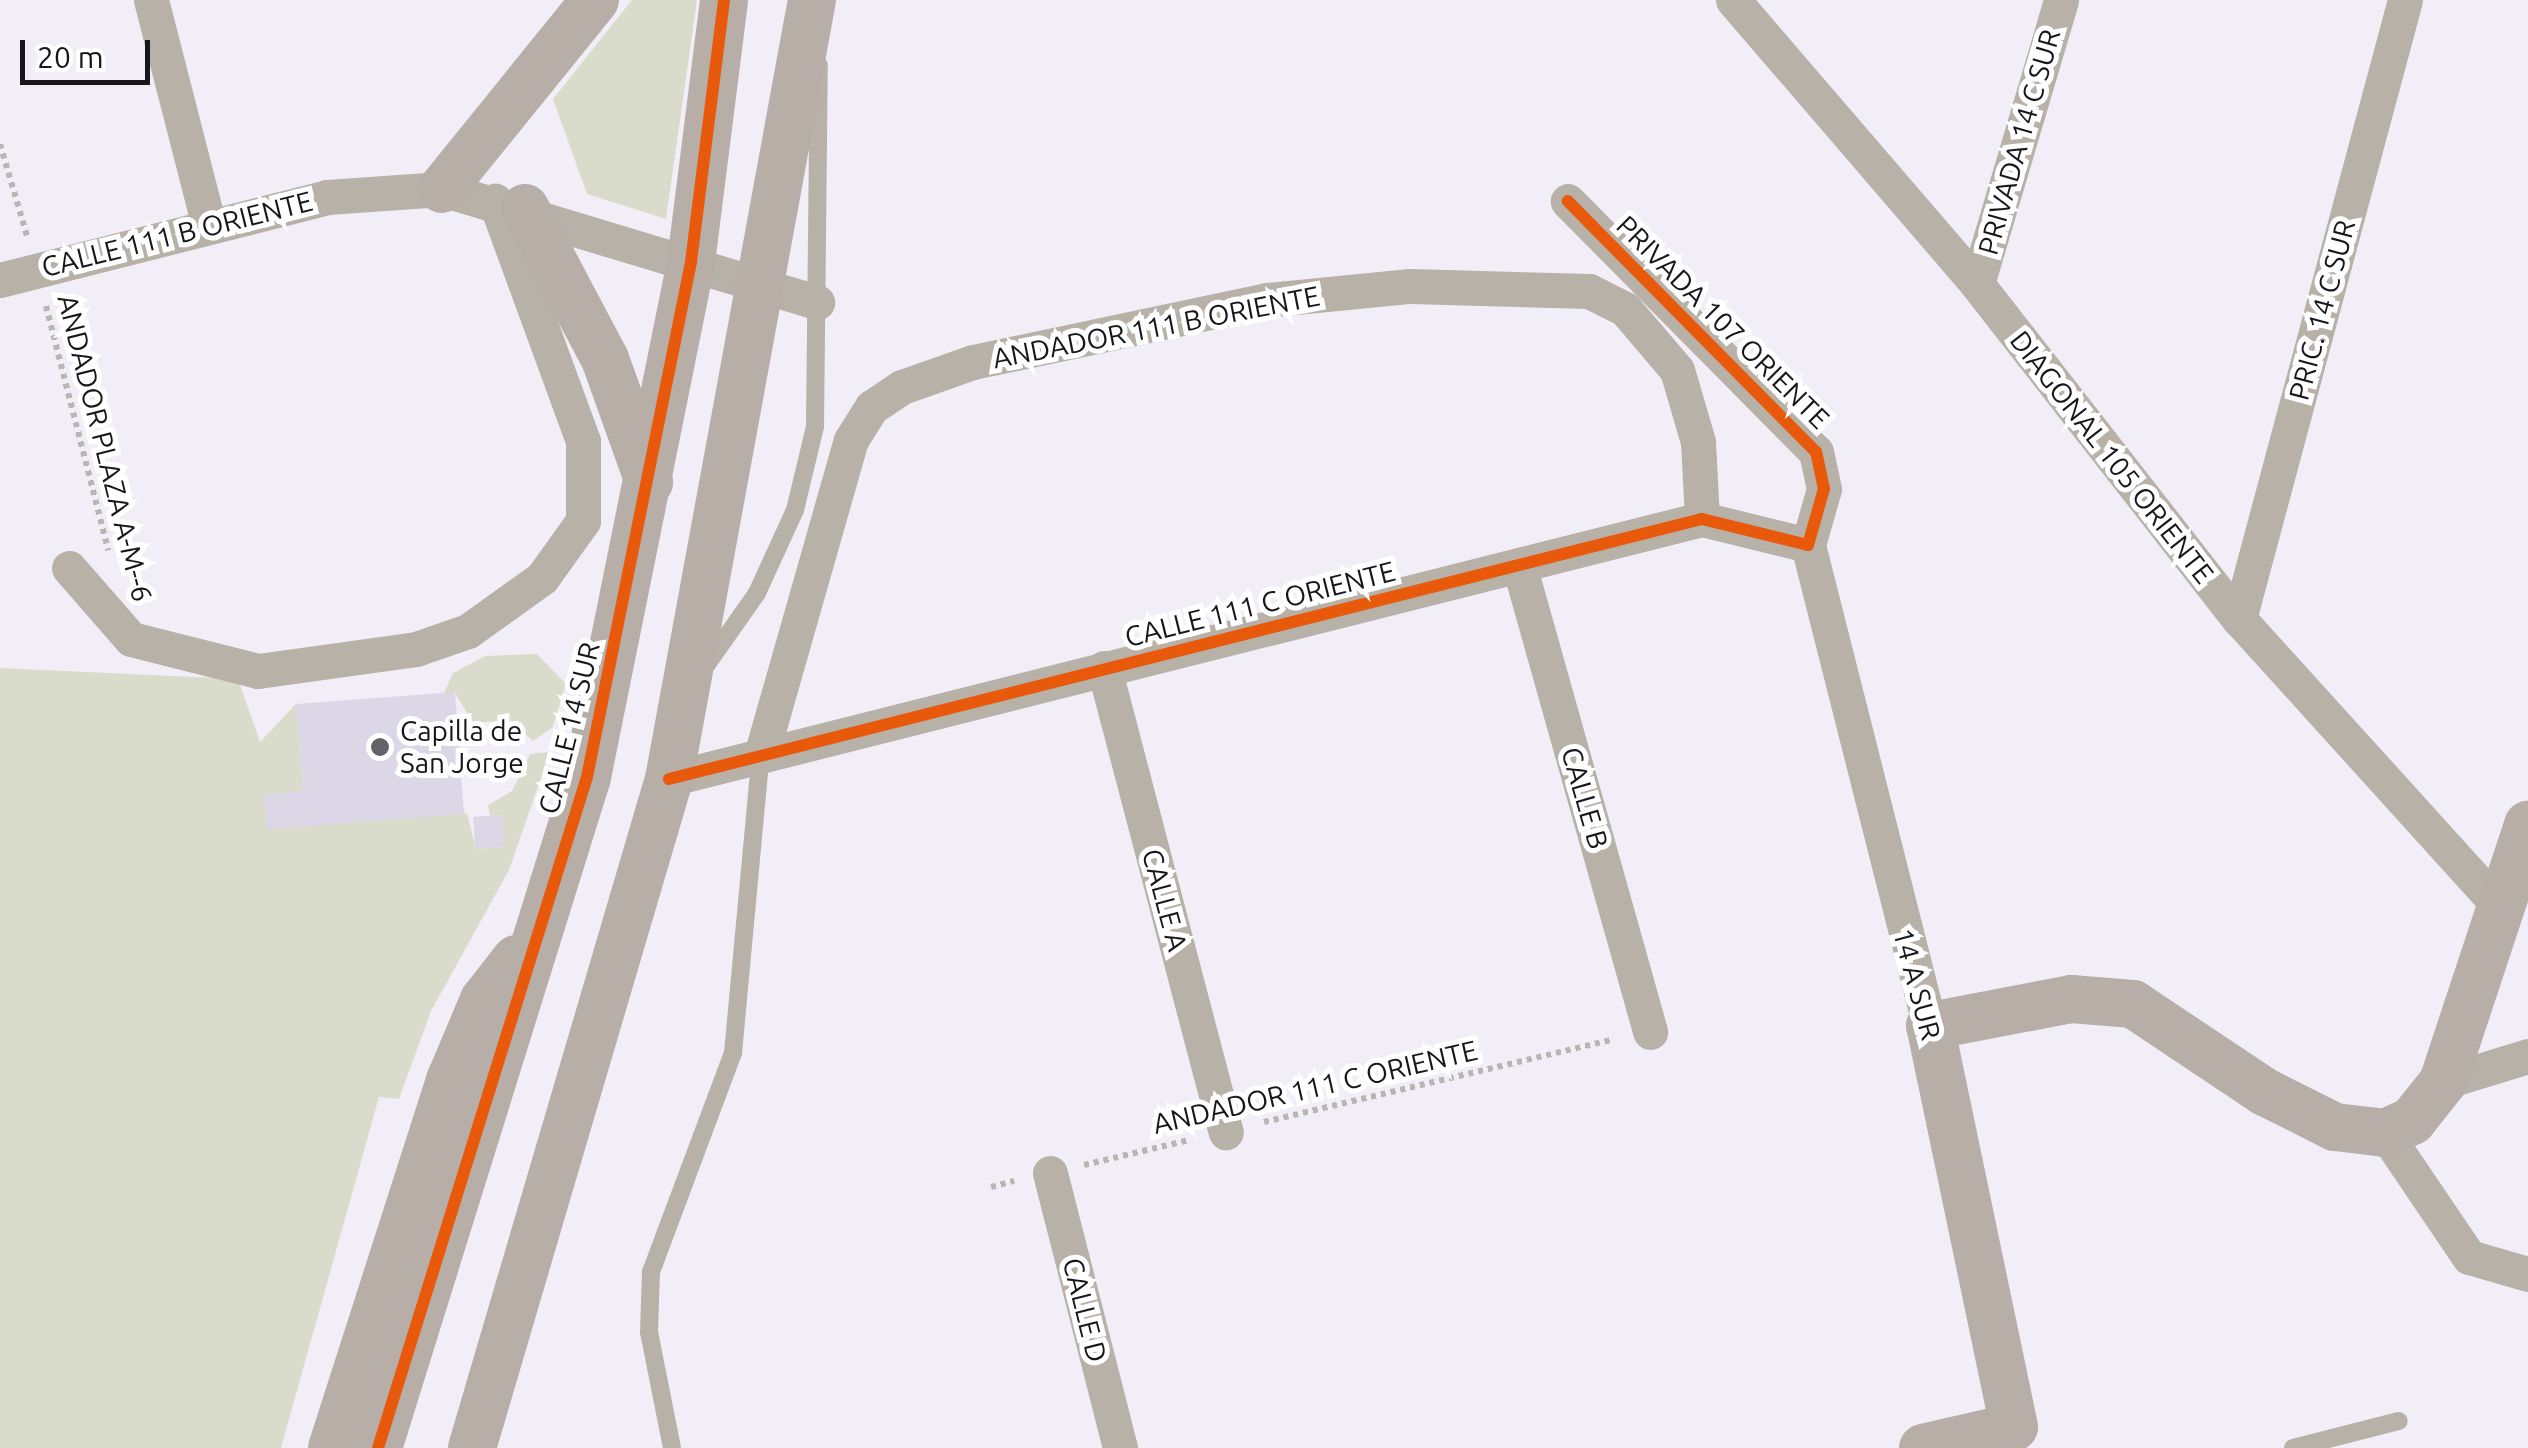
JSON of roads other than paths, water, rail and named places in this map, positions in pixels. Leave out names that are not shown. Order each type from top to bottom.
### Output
[{"type":"main road","points":[[442,189],[595,0]]},
{"type":"main road","name":"CALLE 14 SUR","points":[[378,1448],[586,777],[650,486],[690,262],[724,0]]},
{"type":"main road","points":[[472,1448],[668,779],[688,692],[812,0]]},
{"type":"main road","points":[[510,205],[605,359],[650,486]]},
{"type":"main road","points":[[1930,1026],[2071,999],[2133,1004],[2265,1092],[2335,1127],[2385,1133],[2412,1121],[2443,1082],[2528,825]]},
{"type":"main road","points":[[332,1448],[451,1078],[484,1000],[536,940]]},
{"type":"main road","name":"14 A SUR","points":[[1930,1026],[2020,1437]]},
{"type":"main road","points":[[486,1448],[488,1398]]},
{"type":"main road","points":[[1923,1448],[2020,1437]]},
{"type":"street","points":[[151,0],[208,222]]},
{"type":"street","name":"DIAGONAL 105 ORIENTE","points":[[1733,0],[1977,284],[2239,619],[2500,907]]},
{"type":"street","name":"PRIVADA 14 C SUR","points":[[1977,284],[2061,0]]},
{"type":"street","name":"PRIC. 14 C SUR","points":[[2239,619],[2406,0]]},
{"type":"street","name":"CALLE 111 B ORIENTE","points":[[0,280],[208,222],[326,196],[442,189],[510,205],[690,262],[762,279],[818,302]]},
{"type":"street","name":"PRIVADA 107 ORIENTE","points":[[1568,201],[1816,452],[1824,489],[1808,545]]},
{"type":"street","points":[[69,568],[131,639],[258,671],[416,649],[468,631],[542,578],[583,521],[583,441],[510,205]]},
{"type":"street","name":"ANDADOR 111 B ORIENTE","points":[[762,752],[850,440],[872,407],[973,362],[1267,300],[1547,284],[1625,309],[1677,370],[1698,442],[1702,519]]},
{"type":"street","name":"CALLE 111 C ORIENTE","points":[[668,779],[762,752],[1702,519],[1808,545]]},
{"type":"street","name":"14 A SUR","points":[[1808,545],[1930,1026]]},
{"type":"street","name":"CALLE B","points":[[1520,565],[1650,1032]]},
{"type":"street","name":"CALLE A","points":[[1104,668],[1226,1132]]},
{"type":"street","points":[[2443,1082],[2528,1056]]},
{"type":"street","points":[[2385,1133],[2469,1257],[2528,1274]]},
{"type":"street","name":"CALLE D","points":[[1050,1173],[1120,1448]]},
{"type":"lane","points":[[688,692],[757,593],[795,510],[815,427],[822,97],[812,0]]},
{"type":"lane","points":[[672,1448],[649,1332],[651,1272],[733,1053],[762,752]]},
{"type":"lane","points":[[2292,1448],[2399,1422]]},
{"type":"place","name":"Capilla de San Jorge","points":[[380,747]]}]
